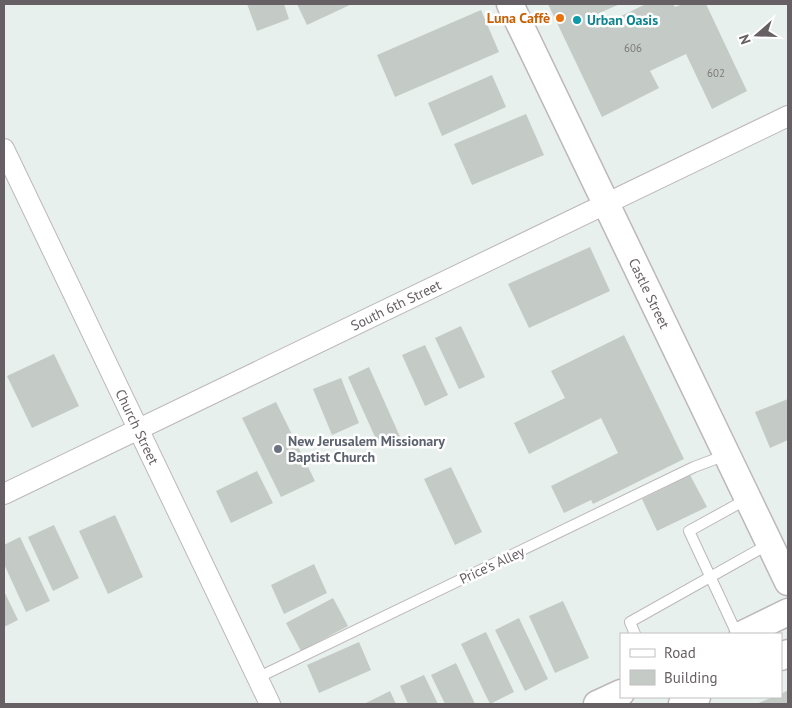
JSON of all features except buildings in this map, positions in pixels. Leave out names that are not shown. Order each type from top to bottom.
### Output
[{"type":"street","name":"Castle Street","points":[[510,4],[788,582]]},
{"type":"street","name":"South 6th Street","points":[[4,494],[788,116]]},
{"type":"street","name":"Church Street","points":[[4,149],[270,704]]},
{"type":"street","points":[[745,633],[788,612]]},
{"type":"street","points":[[597,704],[620,693]]},
{"type":"street","points":[[682,704],[696,698]]},
{"type":"lane","name":"Price's Alley","points":[[257,678],[694,467],[727,454]]},
{"type":"lane","points":[[736,633],[689,531],[748,499]]},
{"type":"lane","points":[[635,633],[630,622],[770,544]]},
{"type":"place","name":"Luna Caffè","points":[[560,18]]},
{"type":"place","name":"Urban Oasis","points":[[577,20]]},
{"type":"place","name":"New Jerusalem Missionary Baptist Church","points":[[278,449]]}]
